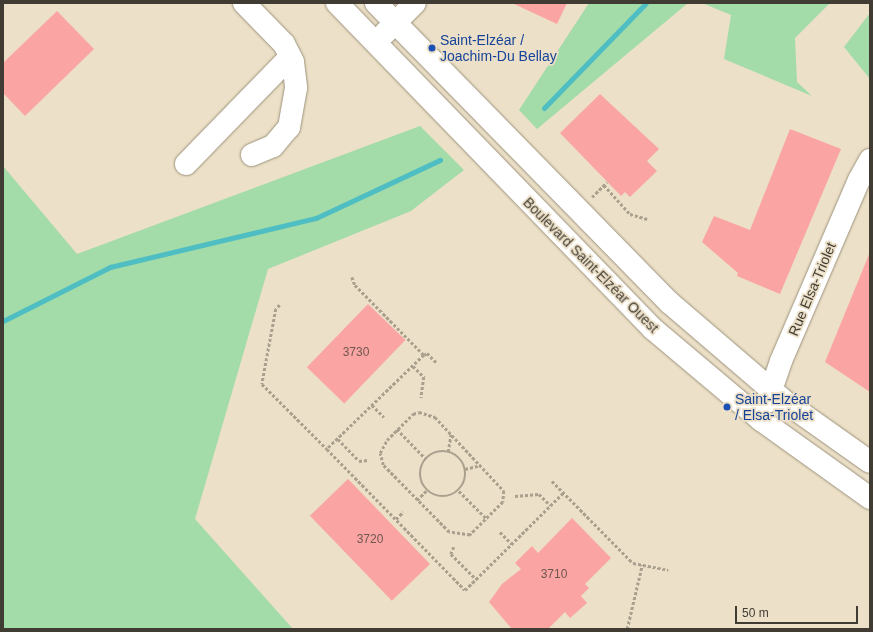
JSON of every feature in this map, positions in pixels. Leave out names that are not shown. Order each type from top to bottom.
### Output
[{"type":"street","points":[[244,3],[284,44],[290,57],[296,88],[289,127],[274,146],[252,155]]},
{"type":"street","name":"Boulevard Saint-Elzéar Ouest","points":[[337,3],[631,308],[761,420],[870,498]]},
{"type":"street","points":[[375,42],[415,3]]},
{"type":"street","points":[[358,25],[378,4]]},
{"type":"street","name":"Boulevard Saint-Elzéar Ouest","points":[[378,4],[644,278],[771,389],[870,462]]},
{"type":"street","points":[[186,164],[290,57]]},
{"type":"street","name":"Rue Elsa-Triolet","points":[[761,420],[771,389],[855,187],[870,160]]},
{"type":"path","points":[[592,197],[607,182]]},
{"type":"path","points":[[604,185],[630,214],[647,219]]},
{"type":"path","points":[[352,277],[355,285],[424,355]]},
{"type":"path","points":[[280,305],[276,309],[262,384],[465,590],[564,492]]},
{"type":"path","points":[[327,449],[427,352],[437,363]]},
{"type":"path","points":[[413,366],[424,377],[421,398]]},
{"type":"path","points":[[372,405],[384,417]]},
{"type":"path","points":[[428,412],[481,464],[504,491],[503,502],[470,535],[457,536],[449,532],[416,500],[381,459],[382,446],[397,429],[413,414],[428,412]]},
{"type":"path","points":[[397,429],[426,459]]},
{"type":"path","points":[[448,452],[451,433]]},
{"type":"path","points":[[338,439],[359,461],[368,460]]},
{"type":"path","points":[[437,452],[448,452],[459,458],[465,469],[466,478],[459,491],[439,497],[426,491],[420,476],[426,459],[437,452]]},
{"type":"path","points":[[465,469],[481,464]]},
{"type":"path","points":[[552,481],[633,563],[668,570]]},
{"type":"path","points":[[416,500],[426,491]]},
{"type":"path","points":[[459,491],[487,519]]},
{"type":"path","points":[[516,496],[539,494],[550,505]]},
{"type":"path","points":[[396,519],[403,512]]},
{"type":"path","points":[[500,532],[512,544]]},
{"type":"path","points":[[454,547],[451,554],[476,579]]},
{"type":"path","points":[[627,629],[642,565]]},
{"type":"green space","points":[[589,3],[688,3],[537,129],[519,110]]},
{"type":"green space","points":[[702,3],[830,3],[795,38],[797,82],[812,96],[724,59],[731,15]]},
{"type":"green space","points":[[870,13],[870,79],[844,47]]},
{"type":"green space","points":[[420,126],[464,170],[411,211],[268,269],[195,519],[293,629],[3,629],[3,166],[77,254]]},
{"type":"building","points":[[512,3],[567,3],[557,24]]},
{"type":"building","points":[[57,11],[94,49],[25,116],[3,93],[3,63]]},
{"type":"building","points":[[600,94],[659,149],[647,161],[657,171],[630,197],[625,192],[621,196],[560,133]]},
{"type":"building","points":[[790,129],[841,149],[780,294],[737,276],[738,273],[702,242],[714,216],[750,230]]},
{"type":"building","points":[[870,252],[870,392],[825,362]]},
{"type":"building","points":[[368,304],[405,340],[344,403],[307,367]]},
{"type":"building","points":[[348,479],[430,564],[392,601],[310,516]]},
{"type":"building","points":[[572,518],[611,558],[585,584],[589,588],[581,596],[587,603],[570,618],[565,612],[548,629],[512,629],[489,602],[502,584],[521,569],[515,563],[532,546],[538,553]]},
{"type":"waterway","points":[[544,108],[646,3]]},
{"type":"waterway","points":[[3,321],[110,267],[316,218],[440,160]]},
{"type":"place","name":"Saint-Elzéar / Joachim-Du Bellay","points":[[432,48]]},
{"type":"place","name":"Saint-Elzéar / Elsa-Triolet","points":[[727,407]]}]
